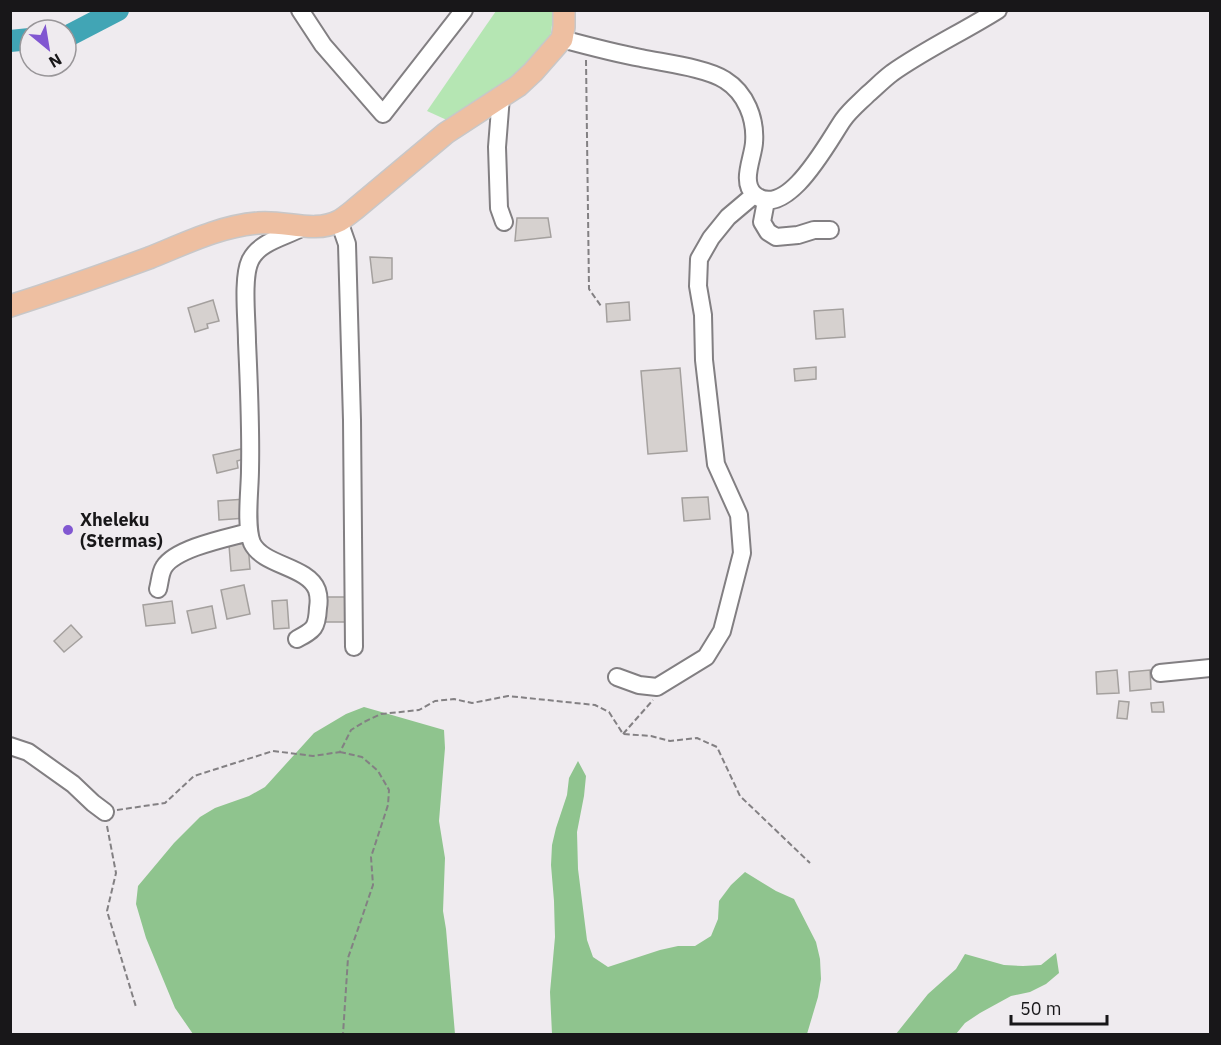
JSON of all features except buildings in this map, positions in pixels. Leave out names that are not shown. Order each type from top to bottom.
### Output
[{"type":"main road","points":[[10,306],[56,292],[228,228],[258,223],[284,223],[303,227],[324,226],[339,221],[446,133],[518,86],[533,72],[562,39],[564,10]]},
{"type":"street","points":[[300,10],[323,45],[383,114],[464,10]]},
{"type":"street","points":[[617,677],[639,685],[657,687],[706,657],[722,631],[742,553],[739,515],[716,464],[704,360],[703,315],[698,285],[699,259],[711,238],[728,217],[760,198],[779,198],[791,191],[801,181],[844,120],[891,74],[998,10]]},
{"type":"street","points":[[562,39],[611,52],[707,72],[725,80],[741,94],[754,127],[749,187],[760,198],[762,222],[768,232],[776,237],[798,235],[814,230],[830,230]]},
{"type":"street","points":[[501,96],[497,147],[499,208],[504,222]]},
{"type":"street","points":[[339,221],[347,244],[352,420],[354,647]]},
{"type":"street","points":[[297,639],[310,633],[318,622],[317,590],[310,580],[263,555],[253,545],[249,532],[250,466],[246,306],[247,269],[252,257],[276,238],[292,234],[303,227]]},
{"type":"street","points":[[158,589],[162,569],[171,558],[188,550],[249,532]]},
{"type":"street","points":[[1160,673],[1210,668]]},
{"type":"street","points":[[10,746],[28,752],[73,784],[105,812]]},
{"type":"path","points":[[585,45],[589,289],[601,306]]},
{"type":"path","points":[[623,734],[658,695],[657,687]]},
{"type":"path","points":[[340,752],[351,730],[381,714],[418,710],[435,701],[454,699],[472,703],[508,696],[595,705],[609,712],[623,734]]},
{"type":"path","points":[[623,734],[651,736],[670,741],[697,738],[717,747],[740,796],[810,863]]},
{"type":"path","points":[[136,1007],[107,911],[116,873],[105,812],[165,802],[194,776],[273,751],[313,756],[340,752],[362,757],[378,771],[389,790],[388,805],[371,857],[373,885],[348,958],[343,1035]]},
{"type":"green space","points":[[496,11],[552,11],[550,39],[533,63],[449,121],[427,111]]},
{"type":"green space","points":[[364,707],[444,730],[445,748],[439,821],[445,858],[443,911],[455,1034],[193,1034],[175,1008],[146,938],[136,904],[138,886],[174,843],[200,817],[215,808],[249,796],[265,787],[314,733],[346,714]]},
{"type":"green space","points":[[578,761],[586,776],[577,832],[578,869],[587,940],[593,957],[608,967],[660,950],[678,946],[695,946],[711,936],[718,919],[719,901],[745,872],[794,899],[816,942],[821,979],[807,1034],[552,1034],[550,992],[555,937],[552,845],[567,795],[569,778]]},
{"type":"green space","points":[[1056,953],[1059,973],[1046,984],[1030,992],[1011,996],[980,1013],[965,1023],[956,1034],[896,1034],[928,994],[956,969],[965,954],[1004,965],[1023,966],[1041,965]]},
{"type":"waterway","points":[[78,31],[118,10]]},
{"type":"waterway","points":[[10,41],[18,40]]},
{"type":"place","name":"Xheleku (Stermas)","points":[[68,530]]}]
